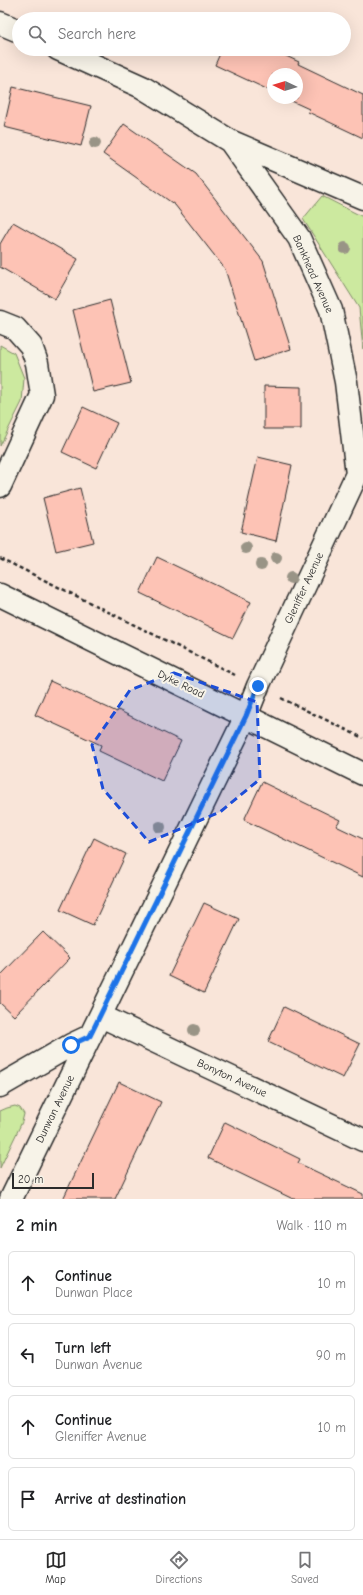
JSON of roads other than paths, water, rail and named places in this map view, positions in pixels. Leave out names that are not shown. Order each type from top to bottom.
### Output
[{"type":"street","points":[[0,23],[12,28]]},
{"type":"street","name":"Bankhead Avenue","points":[[73,56],[142,87],[230,141],[363,198]]},
{"type":"street","name":"Bankhead Avenue","points":[[230,141],[299,238],[331,310],[346,382],[360,468]]},
{"type":"street","points":[[0,322],[15,328],[31,346],[37,363],[42,395],[0,486]]},
{"type":"street","name":"Gleniffer Avenue","points":[[246,716],[258,686],[360,468]]},
{"type":"street","name":"Dyke Road","points":[[0,595],[363,774]]},
{"type":"street","name":"Dunwan Avenue","points":[[11,1199],[246,716]]},
{"type":"street","name":"Bonyton Avenue","points":[[100,1016],[363,1140]]},
{"type":"street","points":[[0,1086],[71,1045],[90,1036]]}]
